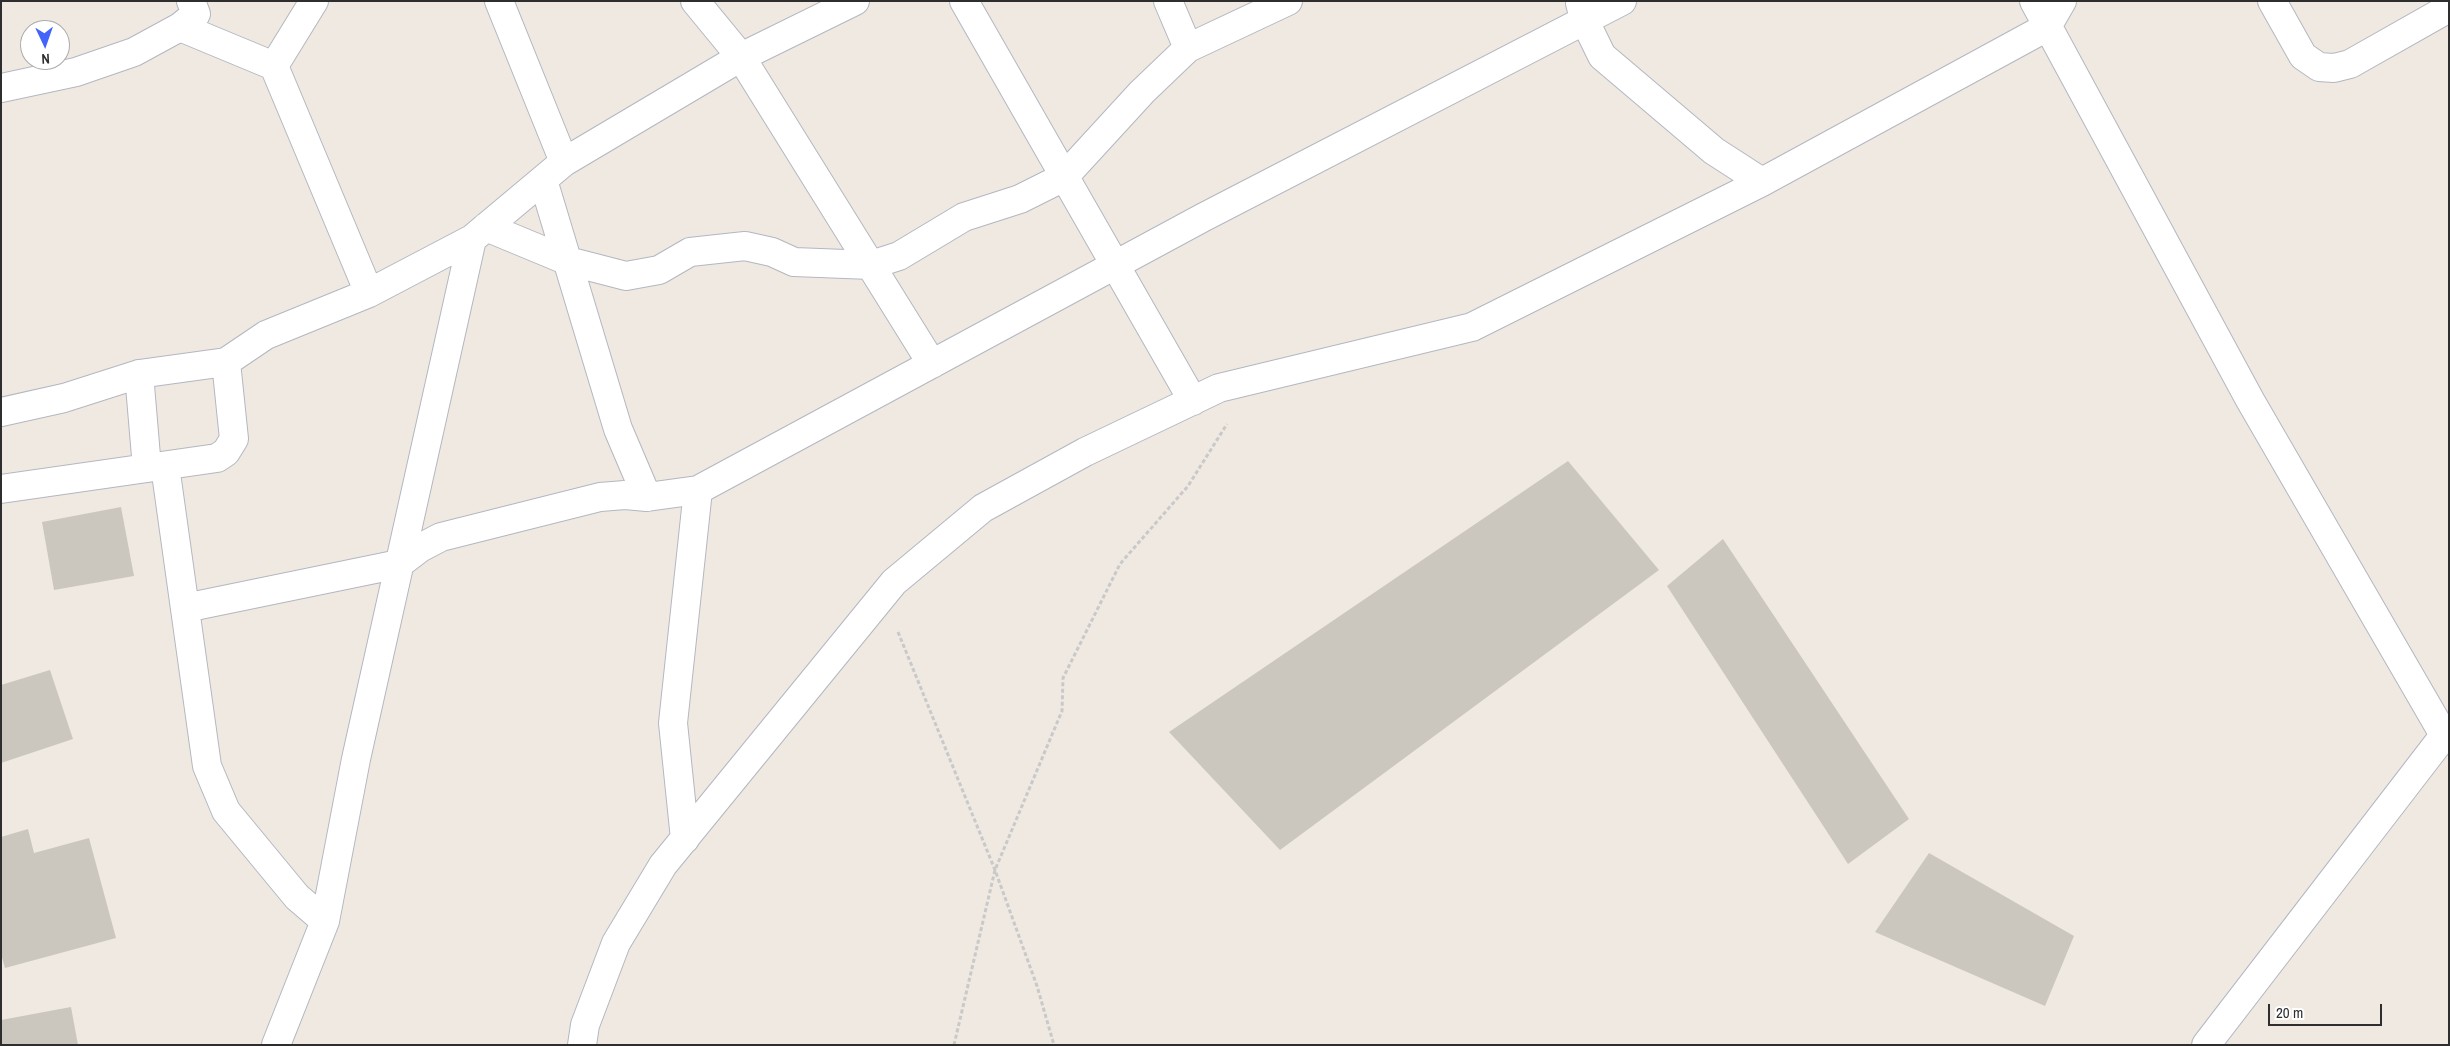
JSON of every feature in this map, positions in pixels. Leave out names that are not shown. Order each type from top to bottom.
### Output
[{"type":"street","points":[[1,88],[76,72],[134,52],[180,27],[196,14],[191,1]]},
{"type":"street","points":[[274,66],[314,1]]},
{"type":"street","points":[[499,1],[564,162]]},
{"type":"street","points":[[695,1],[741,57],[932,364]]},
{"type":"street","points":[[1,412],[64,398],[139,374],[226,362],[266,335],[369,293],[479,233],[564,162],[741,57],[855,1]]},
{"type":"street","points":[[964,1],[1192,401]]},
{"type":"street","points":[[1168,1],[1188,48]]},
{"type":"street","points":[[479,233],[568,261],[626,276],[659,270],[690,252],[745,246],[772,252],[794,262],[871,265],[899,256],[964,217],[1020,199],[1064,177],[1142,92],[1188,48],[1288,1]]},
{"type":"street","points":[[184,608],[399,564],[420,548],[442,537],[600,497],[625,495],[647,497],[698,490],[1582,10],[1622,1]]},
{"type":"street","points":[[2034,1],[2250,400],[2446,732],[2206,1045]]},
{"type":"street","points":[[582,1045],[584,1025],[616,943],[663,865],[894,582],[983,508],[1084,452],[1219,388],[1472,327],[1762,182],[2047,27],[2062,1]]},
{"type":"street","points":[[2272,1],[2303,56],[2319,67],[2334,68],[2350,64],[2449,8]]},
{"type":"street","points":[[1582,10],[1602,56],[1714,152],[1762,182]]},
{"type":"street","points":[[180,27],[274,66],[369,293]]},
{"type":"street","points":[[543,180],[618,430],[647,497]]},
{"type":"street","points":[[276,1045],[325,921],[356,758],[399,564],[479,233]]},
{"type":"street","points":[[1,489],[217,458],[226,452],[234,440],[226,362]]},
{"type":"street","points":[[139,374],[184,608],[206,766],[226,811],[292,891],[325,921]]},
{"type":"street","points":[[685,839],[673,723],[698,490]]},
{"type":"path","points":[[954,1045],[995,870],[1062,711],[1063,678],[1120,564],[1188,486],[1254,380]]},
{"type":"path","points":[[883,596],[995,870],[1037,986],[1054,1045]]},
{"type":"building","points":[[1568,461],[1659,570],[1280,850],[1169,732]]},
{"type":"building","points":[[121,507],[134,576],[54,590],[42,522]]},
{"type":"building","points":[[1723,539],[1909,819],[1848,864],[1667,586]]},
{"type":"building","points":[[50,670],[73,739],[1,763],[1,685]]},
{"type":"building","points":[[28,829],[34,853],[89,838],[116,938],[5,968],[1,954],[1,837]]},
{"type":"building","points":[[1929,853],[2074,936],[2045,1006],[1875,932]]},
{"type":"building","points":[[71,1007],[78,1045],[2,1045],[1,1020]]}]
